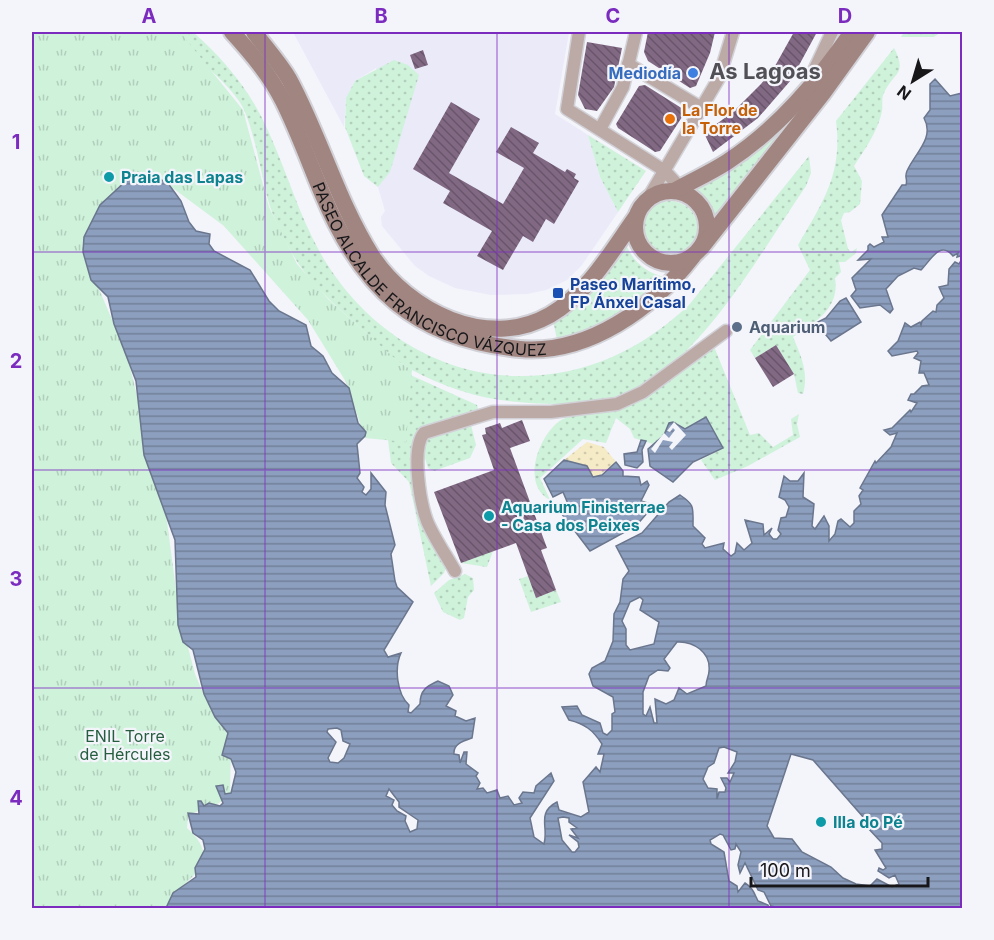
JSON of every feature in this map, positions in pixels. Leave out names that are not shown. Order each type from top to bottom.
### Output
[{"type":"main road","name":"PASEO ALCALDE FRANCISCO VÁZQUEZ","points":[[232,32],[256,58],[282,99],[343,239],[367,276],[401,308],[441,331],[485,346],[530,350],[584,339],[610,328],[649,303],[697,252],[823,93],[867,32]]},
{"type":"main road","name":"PASEO ALCALDE FRANCISCO VÁZQUEZ","points":[[254,32],[288,77],[357,231],[374,258],[395,282],[426,308],[453,321],[484,329],[508,329],[549,316],[574,297],[595,275],[636,217]]},
{"type":"main road","points":[[680,190],[695,199],[706,217],[708,228],[697,252],[672,264],[650,257],[636,239],[636,217],[647,200],[665,191],[680,190],[737,155],[771,128],[803,95],[852,32]]},
{"type":"street","points":[[579,32],[567,109],[665,171],[680,190]]},
{"type":"street","points":[[600,129],[623,87],[636,32]]},
{"type":"street","points":[[647,200],[703,109],[719,78],[733,32]]},
{"type":"street","points":[[803,95],[832,32]]},
{"type":"street","points":[[628,64],[703,109]]},
{"type":"street","points":[[455,571],[428,522],[424,509],[418,440],[424,433],[480,414],[562,411],[617,404],[643,392],[726,331]]},
{"type":"shaded area","points":[[293,32],[569,32],[555,114],[588,135],[600,177],[618,212],[582,265],[567,280],[546,290],[527,294],[491,295],[455,288],[429,276],[415,266],[382,226],[381,217],[385,211],[378,187],[390,172],[376,68],[355,81],[346,98],[344,127]]},
{"type":"green space","name":"ENIL Torre de Hércules","points":[[32,32],[180,32],[243,110],[269,207],[297,264],[328,299],[400,363],[412,370],[406,442],[365,438],[346,382],[308,320],[224,226],[170,186],[91,270],[127,355],[166,514],[179,613],[195,674],[204,695],[231,740],[230,793],[219,803],[188,815],[187,828],[201,845],[204,865],[177,892],[166,908],[32,908]]},
{"type":"green space","points":[[163,32],[193,32],[222,60],[247,92],[268,131],[312,237],[328,266],[347,292],[369,315],[394,335],[421,352],[450,364],[481,372],[514,376],[563,372],[586,367],[609,358],[651,336],[689,305],[809,156],[811,173],[806,186],[718,315],[675,361],[652,380],[619,396],[584,403],[539,404],[482,397],[446,386],[403,365],[313,283],[293,255],[273,214],[252,134],[239,101],[213,72]]},
{"type":"green space","points":[[904,32],[941,32],[934,37],[901,37]]},
{"type":"green space","points":[[894,48],[900,63],[898,73],[883,95],[882,111],[874,133],[854,166],[862,181],[860,204],[850,212],[844,213],[841,220],[848,249],[851,252],[857,248],[856,253],[845,262],[839,262],[841,272],[835,278],[836,289],[830,306],[818,320],[793,337],[805,372],[803,394],[798,393],[794,374],[776,345],[755,358],[750,350],[810,270],[798,245],[823,201],[834,172],[837,156],[836,121]]},
{"type":"green space","points":[[394,60],[408,65],[419,75],[390,172],[378,187],[364,176],[345,127],[346,98],[355,81]]},
{"type":"green space","points":[[792,123],[715,218],[707,200],[693,188],[742,161]]},
{"type":"green space","points":[[588,135],[646,171],[618,212],[600,177]]},
{"type":"green space","points":[[670,201],[681,203],[690,209],[696,218],[698,229],[696,240],[690,249],[681,255],[670,257],[659,255],[650,249],[644,240],[642,229],[644,218],[650,209],[659,203]]},
{"type":"green space","points":[[221,219],[281,261],[406,373],[477,405],[478,409],[423,428],[414,435],[412,461],[446,567],[444,573],[431,586],[409,482],[391,463],[387,432],[374,385],[224,226]]},
{"type":"green space","points":[[626,245],[642,266],[667,278],[631,310],[587,332],[557,340],[553,320]]},
{"type":"green space","points":[[715,349],[750,435],[759,433],[773,447],[793,435],[791,419],[799,414],[797,424],[800,437],[748,466],[715,480],[701,460],[723,448],[701,419],[685,429],[672,422],[665,434],[653,444],[634,438],[630,429],[616,418],[606,443],[583,439],[540,478],[550,500],[541,493],[536,484],[535,463],[543,441],[556,424],[569,417],[607,410],[625,403],[705,352]]},
{"type":"green space","points":[[470,421],[476,445],[470,458],[434,471],[428,468],[423,452],[426,439]]},
{"type":"green space","points":[[493,551],[487,567],[461,563]]},
{"type":"green space","points":[[465,574],[473,578],[474,590],[468,597],[464,618],[460,620],[443,612],[434,593],[449,580]]},
{"type":"green space","points":[[528,576],[536,598],[556,590],[561,602],[531,612],[519,579]]},
{"type":"sand","points":[[587,442],[604,447],[616,462],[596,478],[592,477],[587,466],[564,460]]},
{"type":"water","points":[[935,79],[950,96],[962,93],[962,259],[960,256],[957,257],[958,253],[953,256],[944,250],[940,251],[921,270],[914,268],[898,276],[886,289],[893,309],[890,313],[880,305],[860,308],[851,296],[856,290],[852,278],[871,259],[858,260],[868,250],[868,246],[870,244],[874,247],[884,242],[882,237],[888,237],[882,215],[902,185],[906,185],[906,175],[910,164],[926,139],[927,125],[924,118],[930,110],[930,84]]},
{"type":"water","points":[[147,175],[167,182],[181,201],[189,222],[196,231],[210,234],[209,244],[214,251],[250,270],[269,301],[279,311],[306,325],[311,346],[323,356],[332,373],[349,388],[358,423],[366,432],[357,444],[360,473],[357,478],[364,487],[362,492],[366,495],[371,489],[371,473],[386,492],[385,505],[395,545],[391,554],[395,581],[397,587],[413,602],[384,650],[388,657],[401,653],[397,673],[399,688],[409,705],[408,712],[411,713],[420,704],[423,692],[431,685],[438,681],[449,686],[453,695],[446,706],[456,711],[455,716],[466,721],[475,718],[472,738],[457,745],[454,754],[459,755],[460,763],[464,752],[467,752],[466,764],[478,773],[476,776],[480,783],[477,789],[483,788],[487,793],[497,790],[500,798],[508,796],[514,805],[522,803],[519,798],[523,792],[534,793],[536,786],[551,773],[554,781],[530,818],[534,837],[544,844],[545,816],[551,806],[557,802],[559,810],[581,817],[589,812],[583,782],[596,767],[600,772],[604,754],[598,754],[602,744],[595,735],[580,723],[569,720],[562,707],[577,706],[582,715],[600,723],[603,733],[607,735],[612,730],[612,714],[615,712],[613,697],[593,686],[589,674],[592,668],[605,661],[613,641],[614,614],[620,602],[623,579],[629,571],[616,546],[642,533],[669,502],[680,495],[692,507],[693,526],[705,538],[702,544],[705,548],[724,543],[723,549],[731,556],[735,553],[737,543],[744,550],[752,543],[745,520],[763,524],[764,535],[772,528],[769,534],[773,539],[777,539],[781,534],[778,530],[781,518],[786,517],[789,507],[785,500],[779,497],[784,476],[790,481],[798,481],[804,473],[803,497],[814,504],[812,526],[815,529],[824,516],[829,526],[829,541],[835,534],[838,521],[841,519],[850,527],[854,523],[854,511],[861,504],[859,496],[863,490],[860,488],[875,461],[876,463],[891,447],[897,433],[890,435],[884,430],[892,428],[910,410],[911,412],[917,403],[908,400],[911,394],[922,386],[929,385],[924,373],[919,373],[921,361],[914,358],[917,351],[892,356],[888,351],[898,341],[905,323],[911,327],[920,322],[921,325],[922,321],[933,311],[936,312],[937,305],[944,298],[939,287],[948,285],[949,269],[955,262],[959,264],[962,259],[962,908],[780,908],[771,906],[764,892],[758,890],[745,863],[740,873],[738,865],[741,852],[736,844],[735,849],[731,850],[723,835],[720,834],[710,840],[711,844],[724,852],[729,881],[737,886],[738,892],[745,883],[752,889],[758,901],[768,905],[769,908],[166,908],[173,893],[196,877],[195,868],[205,849],[203,840],[193,833],[188,813],[199,814],[198,801],[201,801],[204,806],[209,803],[220,806],[223,803],[216,786],[223,785],[225,794],[231,793],[236,772],[231,759],[222,755],[228,733],[215,717],[204,694],[193,650],[183,642],[178,625],[175,540],[144,455],[136,381],[114,324],[108,297],[91,280],[83,252],[84,237],[100,205],[126,181]],"holes":[[[640,597],[643,600],[640,610],[659,622],[654,644],[630,650],[626,645],[626,629],[622,621],[630,602]],[[677,642],[689,643],[700,649],[707,658],[709,673],[706,686],[687,694],[679,688],[674,700],[666,704],[655,699],[657,723],[654,723],[650,707],[646,716],[643,714],[643,692],[649,676],[658,670],[668,671],[670,668],[664,659]],[[328,729],[341,730],[343,741],[350,744],[344,758],[338,763],[330,762],[328,758],[336,742],[327,732]],[[724,747],[737,752],[735,762],[728,773],[734,773],[730,782],[727,778],[721,778],[726,788],[725,792],[719,792],[717,799],[717,789],[708,788],[703,779],[708,767],[714,763],[719,748]],[[791,754],[813,760],[864,818],[868,828],[882,843],[882,849],[875,850],[886,868],[883,870],[879,868],[878,871],[889,878],[895,875],[899,884],[892,887],[877,879],[870,886],[856,884],[843,878],[831,867],[802,852],[792,839],[774,838],[767,826]],[[389,789],[399,802],[399,807],[418,820],[417,829],[410,832],[405,821],[406,816],[392,805],[394,800],[386,796]],[[558,818],[569,818],[569,822],[577,828],[571,829],[578,838],[569,835],[578,842],[579,847],[572,852],[562,840]]]},
{"type":"water","points":[[846,298],[861,322],[831,341],[816,323],[826,318],[840,301]]},
{"type":"water","points":[[706,417],[723,448],[693,462],[673,482],[650,466],[648,449],[664,435],[669,423],[673,422],[685,429]]},
{"type":"water","points":[[641,440],[646,441],[642,450],[643,462],[637,468],[625,465],[624,454],[637,452]]},
{"type":"water","points":[[564,460],[587,466],[593,477],[602,475],[616,462],[623,471],[623,476],[639,477],[641,485],[647,481],[649,485],[641,501],[654,505],[636,526],[590,551],[558,509],[568,504],[563,492],[553,497],[544,479]]},
{"type":"pier","points":[[674,422],[686,435],[672,450],[669,447],[673,442],[663,440],[655,453],[651,449],[664,433],[669,438],[675,430],[673,428],[670,432],[667,431]]},
{"type":"building","points":[[648,32],[715,32],[710,53],[696,86],[690,88],[648,61],[644,52]]},
{"type":"building","points":[[794,32],[817,32],[791,80],[758,118],[713,152],[704,133],[733,112],[761,84],[775,66]]},
{"type":"building","points":[[587,42],[622,48],[614,87],[597,111],[585,109],[578,95]]},
{"type":"building","points":[[423,50],[428,65],[415,69],[410,55]]},
{"type":"building","points":[[645,85],[683,109],[684,114],[660,151],[655,152],[618,128],[616,124],[639,86]]},
{"type":"building","points":[[451,102],[480,119],[449,173],[503,204],[524,168],[496,152],[511,127],[539,143],[533,153],[565,172],[567,169],[576,174],[574,178],[579,181],[554,224],[546,219],[533,242],[523,236],[503,270],[477,256],[492,231],[443,203],[450,191],[413,169]]},
{"type":"building","points":[[776,345],[794,374],[773,387],[755,358]]},
{"type":"building","name":"Aquarium Finisterrae - Casa dos Peixes","points":[[522,420],[530,441],[510,448],[547,548],[541,550],[556,590],[536,598],[516,543],[461,563],[434,492],[494,470],[482,435],[486,434],[485,428],[500,423],[502,428]]},
{"type":"place","name":"Mediodía","points":[[693,73]]},
{"type":"place","name":"La Flor de la Torre","points":[[670,119]]},
{"type":"place","name":"Praia das Lapas","points":[[109,177]]},
{"type":"place","name":"Paseo Marítimo, FP Ánxel Casal","points":[[558,293]]},
{"type":"place","name":"Aquarium","points":[[737,327]]},
{"type":"place","name":"Aquarium Finisterrae - Casa dos Peixes","points":[[489,516]]},
{"type":"place","name":"Illa do Pé","points":[[821,822]]},
{"type":"district","name":"As Lagoas","points":[[765,71]]}]
